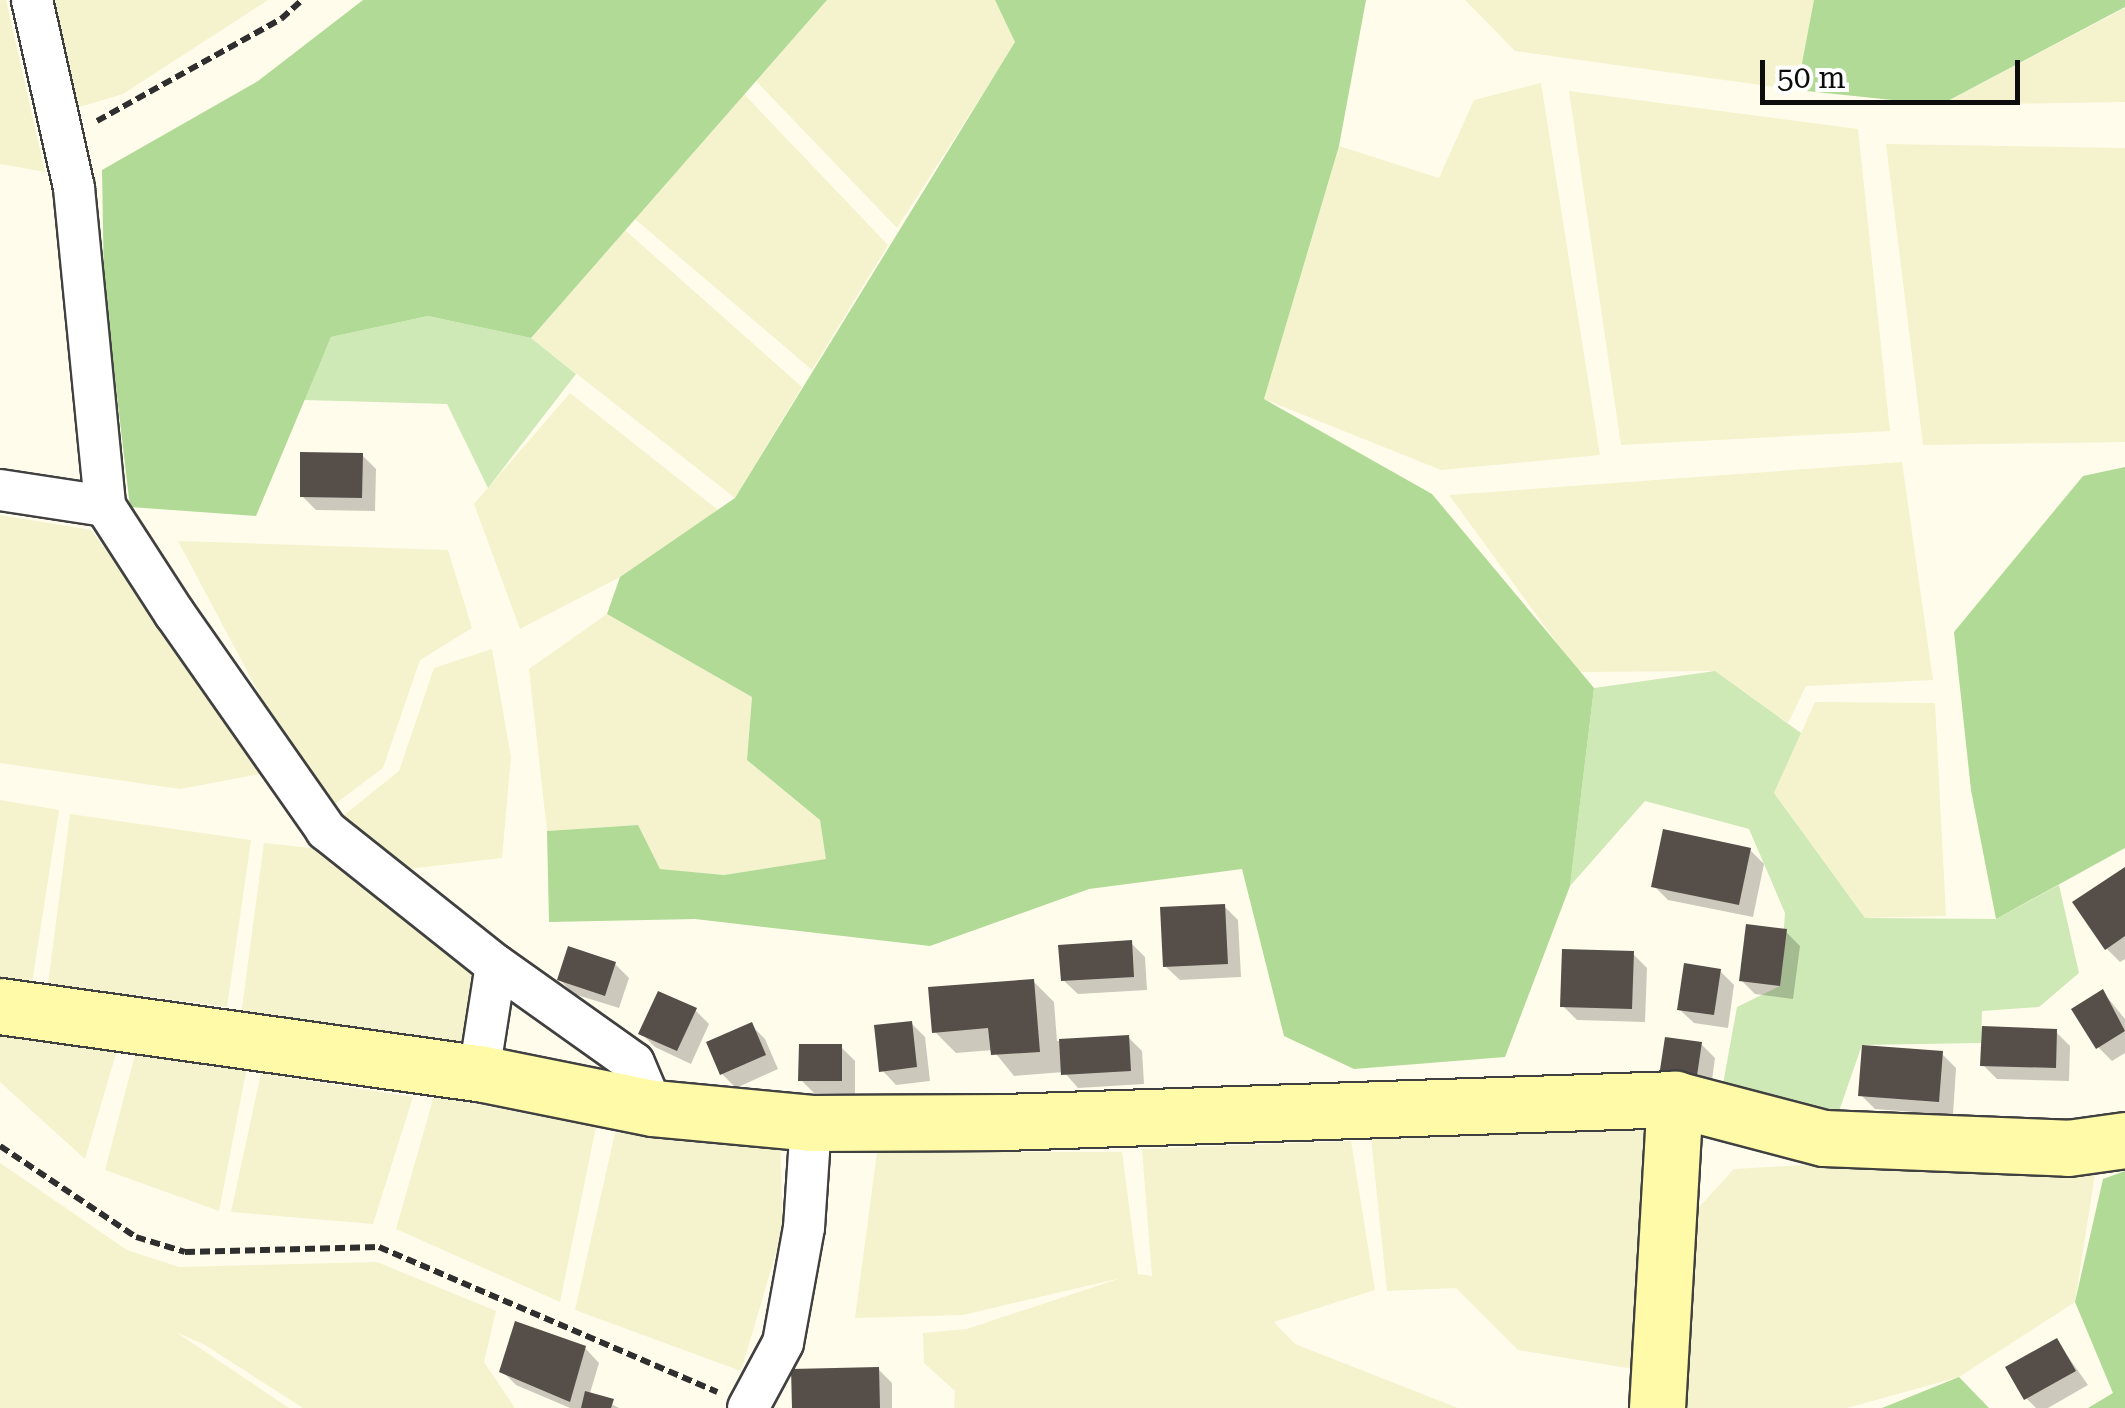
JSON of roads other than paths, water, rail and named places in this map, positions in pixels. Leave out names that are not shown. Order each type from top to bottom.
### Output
[{"type":"street","points":[[32,0],[64,131],[85,273],[105,506],[174,614],[326,830],[496,965],[634,1063],[653,1108]]},
{"type":"street","points":[[0,490],[105,506]]},
{"type":"street","points":[[478,1073],[496,965]]},
{"type":"street","points":[[0,1006],[478,1073],[653,1108],[811,1123],[1004,1122],[1675,1099],[1824,1138],[2068,1148],[2125,1140]]},
{"type":"street","points":[[1657,1408],[1675,1099]]},
{"type":"street","points":[[749,1407],[783,1344],[804,1228],[811,1123]]}]
